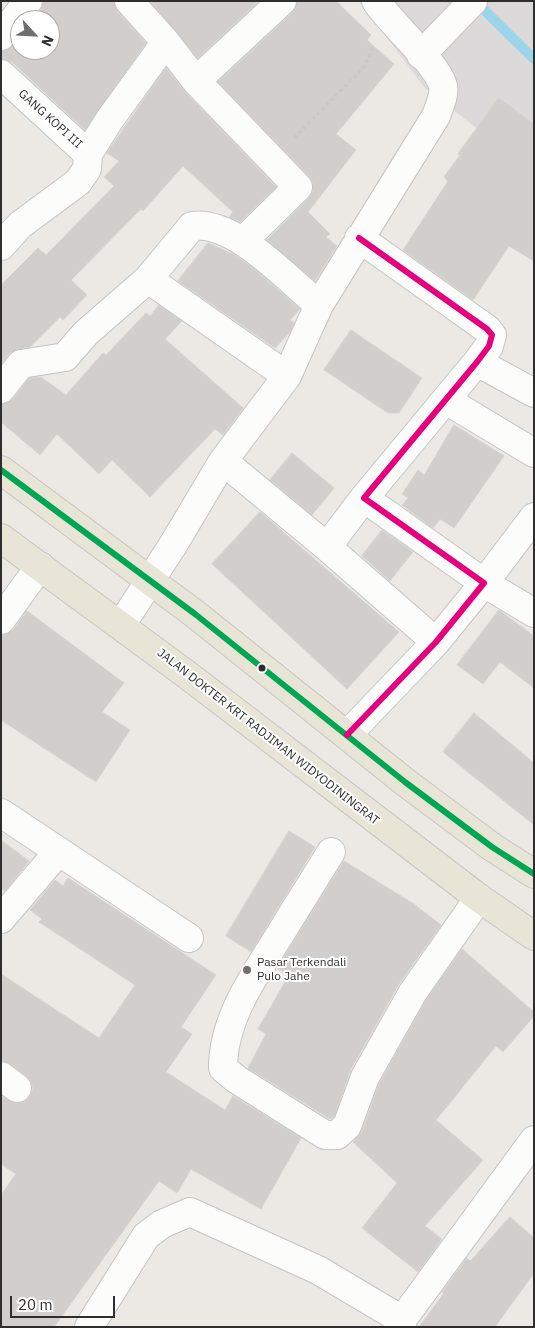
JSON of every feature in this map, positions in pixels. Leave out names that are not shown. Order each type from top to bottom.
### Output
[{"type":"main road","points":[[1,470],[150,580],[492,847],[534,874]]},
{"type":"main road","name":"JALAN DOKTER KRT RADJIMAN WIDYODININGRAT","points":[[1,538],[121,625],[479,898],[534,936]]},
{"type":"street","points":[[1,36],[28,1]]},
{"type":"street","points":[[129,1],[165,41],[196,81],[298,188],[243,241]]},
{"type":"street","points":[[196,81],[282,1]]},
{"type":"street","points":[[431,46],[473,1]]},
{"type":"street","points":[[121,625],[223,461],[287,376],[319,305],[436,116],[442,101],[443,87],[431,46],[379,6]]},
{"type":"street","points":[[1,246],[20,225],[78,182],[110,119],[165,41]]},
{"type":"street","name":"GANG KOPI III","points":[[1,74],[62,132],[88,161]]},
{"type":"street","points":[[1,389],[21,364],[34,361],[52,361],[65,357],[86,333],[148,279],[192,226],[202,225],[215,228],[243,241],[319,305]]},
{"type":"street","points":[[327,548],[364,498],[477,362],[489,346],[492,335],[487,329],[359,238]]},
{"type":"street","points":[[148,279],[287,376]]},
{"type":"street","points":[[477,362],[534,393]]},
{"type":"street","points":[[446,400],[534,453]]},
{"type":"street","points":[[223,461],[436,642]]},
{"type":"street","points":[[364,498],[484,583],[534,613]]},
{"type":"street","points":[[347,735],[436,642],[534,517]]},
{"type":"street","points":[[1,620],[40,566]]},
{"type":"street","points":[[1,813],[189,938]]},
{"type":"street","points":[[1,919],[58,852]]},
{"type":"street","points":[[331,852],[252,978],[231,1023],[223,1054],[223,1068],[236,1079],[326,1135],[337,1135],[348,1126],[365,1077],[412,992],[479,898]]},
{"type":"street","points":[[88,1327],[146,1236],[162,1224],[190,1212],[318,1270],[402,1323],[534,1140]]},
{"type":"path","points":[[272,160],[363,68],[370,57],[379,6]]},
{"type":"shaded area","points":[[359,1],[534,1],[534,173],[425,88]]},
{"type":"building","points":[[43,1],[114,1],[117,11],[146,43],[85,130],[12,62],[1,59],[1,51],[7,50],[10,47],[10,60],[60,60],[60,10],[41,10]]},
{"type":"building","points":[[150,1],[259,1],[198,58]]},
{"type":"building","points":[[297,1],[336,1],[371,35],[367,40],[394,64],[336,134],[356,150],[308,212],[330,234],[326,237],[337,246],[315,281],[267,240],[309,198],[313,191],[313,183],[309,176],[218,82],[293,12]]},
{"type":"building","points":[[166,68],[185,92],[276,187],[240,222],[229,217],[233,212],[183,166],[143,211],[141,209],[71,280],[87,295],[63,320],[60,317],[30,347],[19,349],[9,354],[1,364],[1,285],[38,248],[46,255],[114,186],[104,177],[119,161],[107,153]]},
{"type":"building","points":[[499,98],[534,124],[534,261],[509,246],[473,300],[403,250],[448,181],[444,177],[460,155],[458,154]]},
{"type":"building","points":[[208,243],[235,255],[251,266],[300,309],[290,320],[294,323],[290,332],[275,348],[178,281]]},
{"type":"building","points":[[159,305],[182,321],[165,339],[243,408],[223,435],[215,429],[150,497],[112,460],[99,474],[57,434],[40,455],[1,422],[1,404],[13,399],[29,378],[41,377],[66,395],[103,353],[106,355],[146,313],[150,316]]},
{"type":"building","points":[[351,330],[422,378],[399,413],[388,413],[324,370]]},
{"type":"building","points":[[454,425],[504,456],[454,528],[440,519],[433,528],[402,505],[408,498],[402,494],[418,470],[424,475]]},
{"type":"building","points":[[292,453],[334,488],[312,515],[270,480]]},
{"type":"building","points":[[260,512],[399,632],[347,689],[212,564]]},
{"type":"building","points":[[382,530],[413,552],[390,581],[362,556]]},
{"type":"building","points":[[499,610],[534,636],[534,688],[500,662],[483,684],[457,665]]},
{"type":"building","points":[[27,611],[124,683],[102,712],[130,730],[96,782],[1,720],[1,635],[13,630]]},
{"type":"building","points":[[474,713],[534,763],[534,825],[443,752]]},
{"type":"building","points":[[289,831],[315,847],[251,952],[226,936]]},
{"type":"building","points":[[1,840],[29,861],[5,891],[1,888]]},
{"type":"building","points":[[344,861],[414,904],[441,925],[399,984],[351,1069],[334,1117],[330,1119],[248,1068],[266,1034],[258,1029],[289,975],[277,968]]},
{"type":"building","points":[[68,878],[216,975],[181,1027],[192,1034],[166,1072],[225,1110],[233,1096],[301,1138],[261,1209],[191,1169],[177,1193],[159,1181],[54,1327],[1,1327],[1,1195],[16,1174],[1,1164],[1,1096],[15,1103],[23,1102],[29,1098],[33,1089],[31,1081],[26,1076],[10,1064],[1,1061],[1,974],[99,1038],[135,985],[39,922],[42,919],[30,910],[55,880],[63,886]]},
{"type":"building","points":[[462,949],[534,1012],[534,1016],[503,1052],[496,1046],[436,1120],[483,1160],[425,1226],[442,1239],[418,1272],[362,1228],[397,1183],[353,1142],[362,1131],[379,1084],[426,1000]]},
{"type":"building","points":[[510,1217],[534,1238],[534,1273],[495,1327],[419,1327],[467,1258],[470,1261]]},
{"type":"waterway","points":[[475,1],[534,59]]},
{"type":"transit line","points":[[347,735],[436,642],[484,583],[364,498],[477,362],[489,346],[492,335],[487,329],[359,238]]},
{"type":"transit line","points":[[1,470],[195,614],[405,782],[492,847],[534,874]]},
{"type":"place","name":"Pasar Terkendali Pulo Jahe","points":[[247,970]]}]
